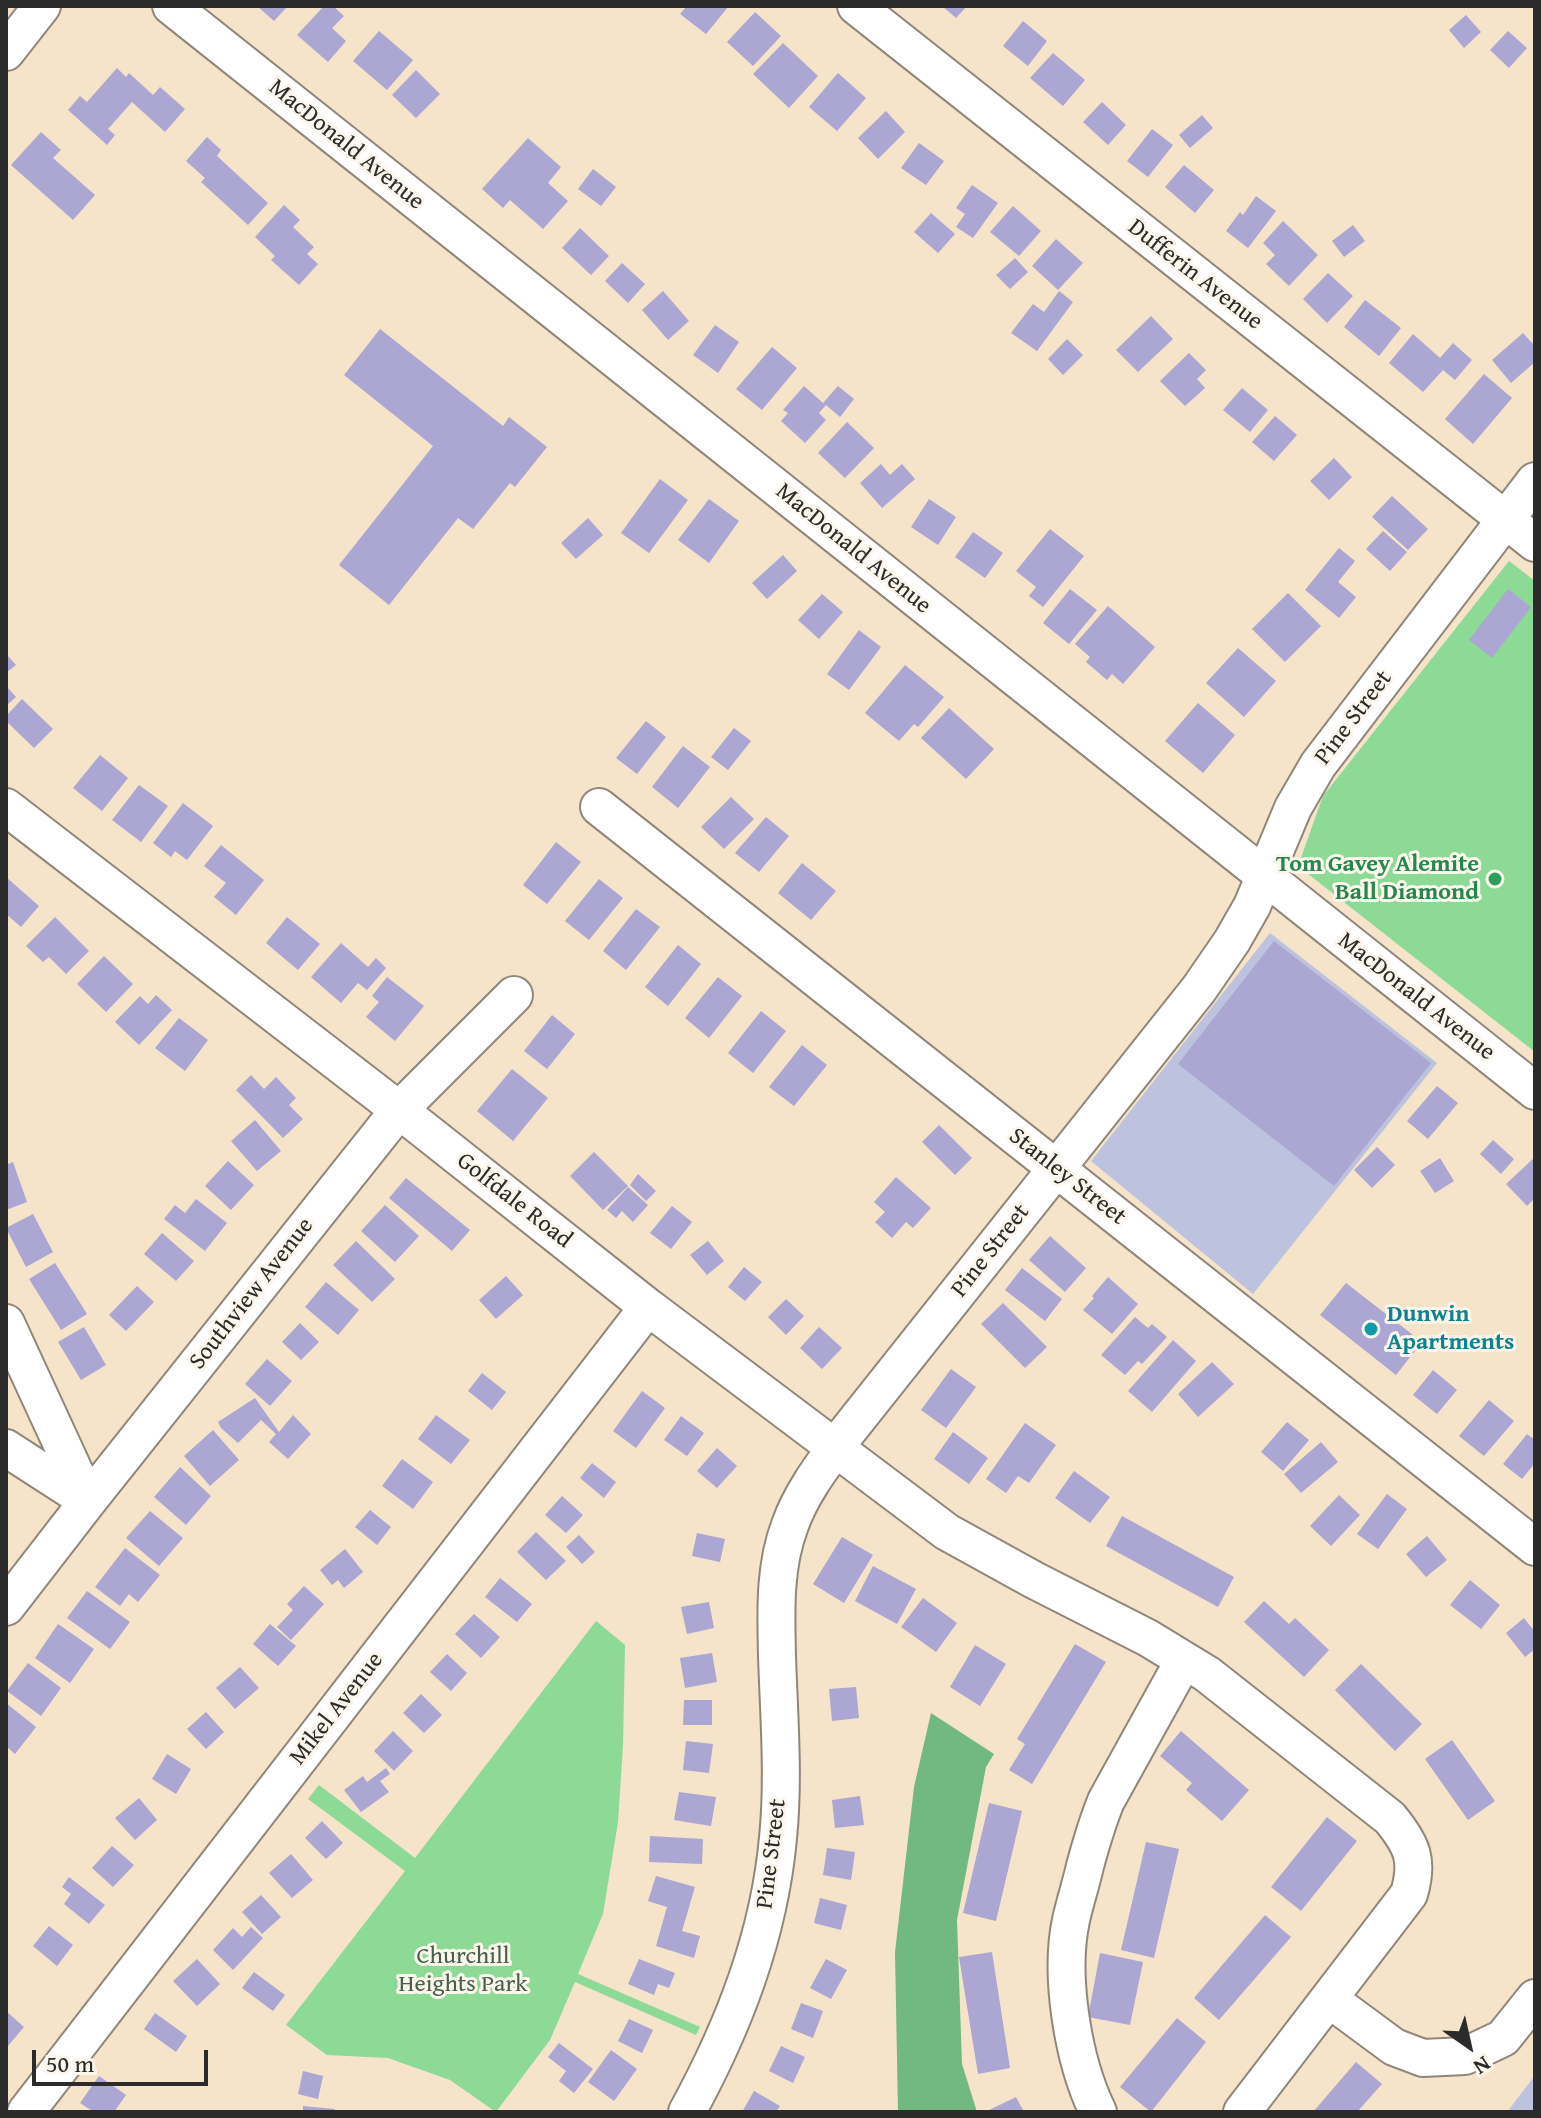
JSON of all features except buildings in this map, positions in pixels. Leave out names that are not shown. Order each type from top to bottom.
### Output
[{"type":"street","points":[[6,52],[42,6]]},
{"type":"street","name":"MacDonald Avenue","points":[[171,6],[1535,1091]]},
{"type":"street","name":"Dufferin Avenue","points":[[856,6],[1535,543]]},
{"type":"street","name":"Pine Street","points":[[687,2112],[715,2061],[739,2003],[771,1895],[781,1787],[776,1608],[779,1564],[790,1524],[807,1490],[835,1449],[1199,989],[1252,906],[1293,808],[1318,765],[1535,481]]},
{"type":"street","name":"Golfdale Road","points":[[6,807],[399,1110],[648,1307],[947,1532],[1148,1638],[1207,1674],[1390,1818],[1405,1837],[1413,1857],[1415,1875],[1409,1894],[1242,2112]]},
{"type":"street","name":"Stanley Street","points":[[599,807],[1535,1547]]},
{"type":"street","name":"Southview Avenue","points":[[6,1607],[399,1110],[514,995]]},
{"type":"street","name":"Mikel Avenue","points":[[26,2112],[648,1307]]},
{"type":"street","points":[[6,1323],[88,1501]]},
{"type":"street","points":[[6,1448],[88,1501]]},
{"type":"street","points":[[1098,2112],[1089,2093],[1070,2014],[1068,1952],[1071,1921],[1106,1801],[1184,1660]]},
{"type":"street","points":[[1329,1999],[1394,2047],[1423,2058],[1465,2056],[1503,2038],[1535,1998]]},
{"type":"shaded area","points":[[1270,933],[1437,1063],[1253,1294],[1091,1161]]},
{"type":"shaded area","points":[[1535,2060],[1535,2112],[1507,2112],[1533,2078]]},
{"type":"green space","points":[[1509,561],[1535,581],[1535,1052],[1298,866],[1323,796]]},
{"type":"green space","name":"Churchill Heights Park","points":[[596,1621],[625,1645],[623,1745],[618,1822],[603,1914],[578,1974],[700,2027],[696,2035],[575,1982],[550,2040],[496,2112],[450,2080],[388,2058],[327,2055],[286,2025],[405,1871],[308,1799],[319,1785],[415,1858]]},
{"type":"green space","points":[[931,1713],[994,1754],[986,1767],[957,1920],[962,2064],[977,2112],[898,2112],[895,1952],[914,1787]]},
{"type":"place","name":"Tom Gavey Alemite Ball Diamond","points":[[1495,879]]},
{"type":"place","name":"Dunwin Apartments","points":[[1371,1329]]}]
